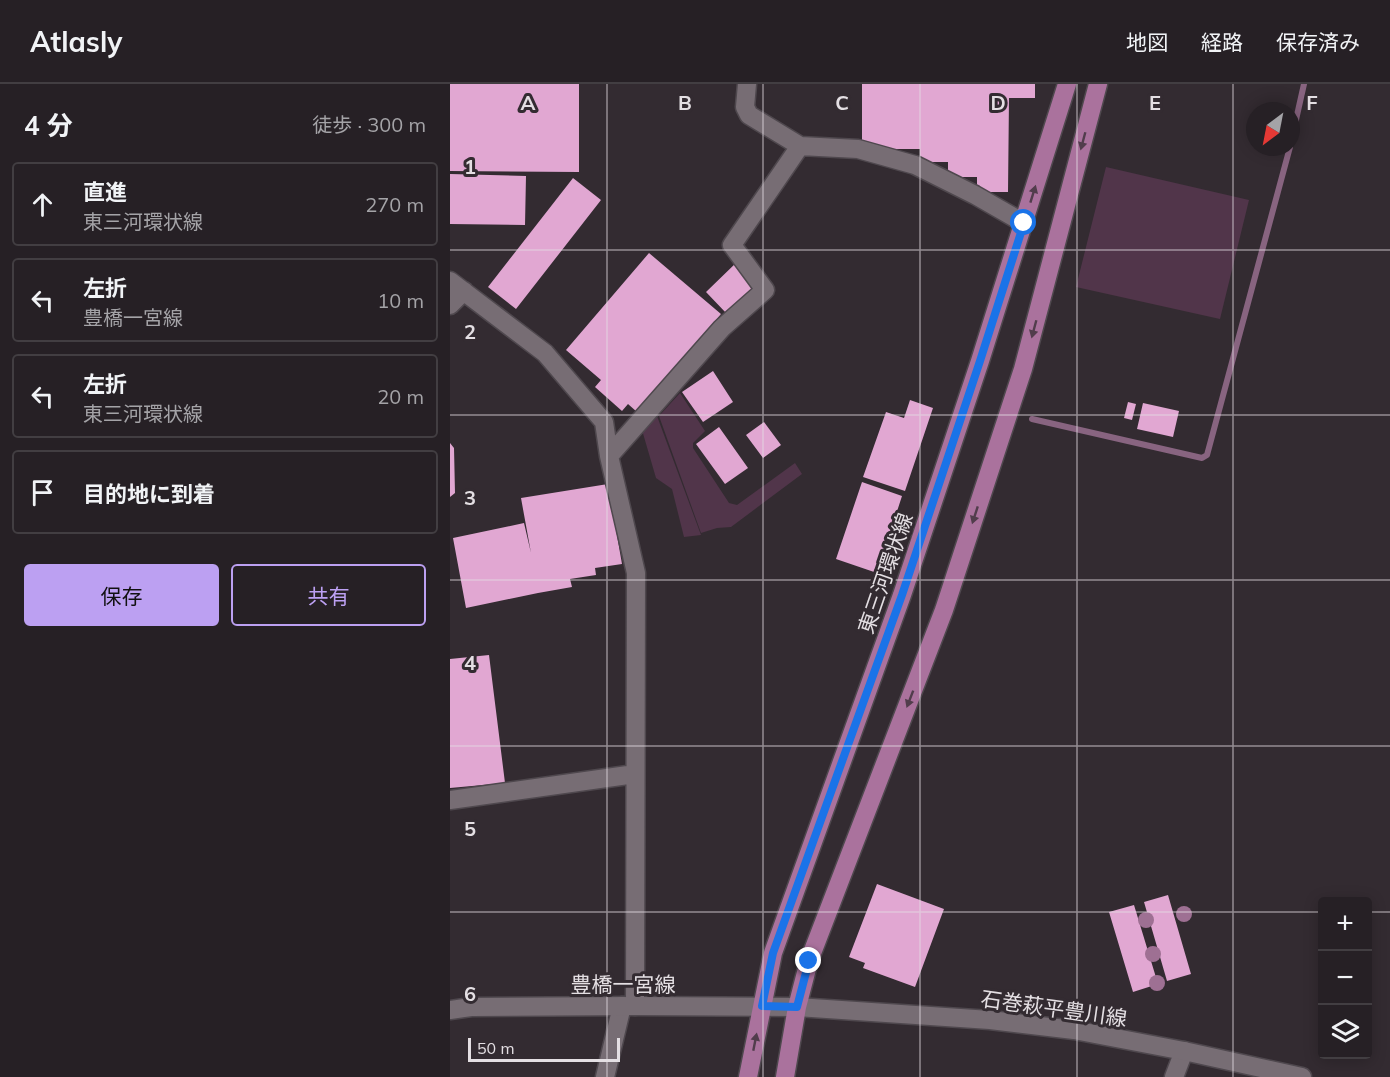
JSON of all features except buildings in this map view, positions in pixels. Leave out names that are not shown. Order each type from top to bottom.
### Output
[{"type":"main road","name":"東三河環状線","points":[[748,1077],[773,953],[902,595],[976,373],[1067,84]]},
{"type":"main road","points":[[785,1077],[797,1007],[809,961],[944,610],[1023,369],[1098,84]]},
{"type":"street","points":[[747,84],[745,107],[749,116],[800,146],[858,149],[915,165],[1024,223]]},
{"type":"street","points":[[609,456],[722,328],[765,290],[732,244],[800,146]]},
{"type":"street","points":[[450,305],[457,286],[545,353],[604,422],[609,456],[636,573],[636,989],[628,1006],[605,1077]]},
{"type":"street","points":[[450,800],[635,774]]},
{"type":"street","name":"豊橋一宮線","points":[[450,1010],[471,1007],[797,1007]]},
{"type":"street","name":"石巻萩平豊川線","points":[[797,1007],[956,1017],[1074,1030],[1302,1077]]},
{"type":"street","points":[[1174,1077],[1184,1051]]},
{"type":"shaded area","points":[[1106,167],[1249,200],[1220,319],[1076,287]]},
{"type":"shaded area","points":[[680,393],[705,431],[693,443],[693,448],[729,503],[737,505],[795,463],[802,474],[731,527],[701,533],[659,416]]},
{"type":"shaded area","points":[[657,416],[701,535],[684,537],[672,489],[656,478],[642,430]]},
{"type":"waterway","points":[[1300,102],[1304,84]]},
{"type":"waterway","points":[[1032,419],[1202,458],[1207,455],[1288,156]]},
{"type":"route","points":[[809,961],[797,1007],[762,1006],[773,953],[902,595],[1024,223]]}]
